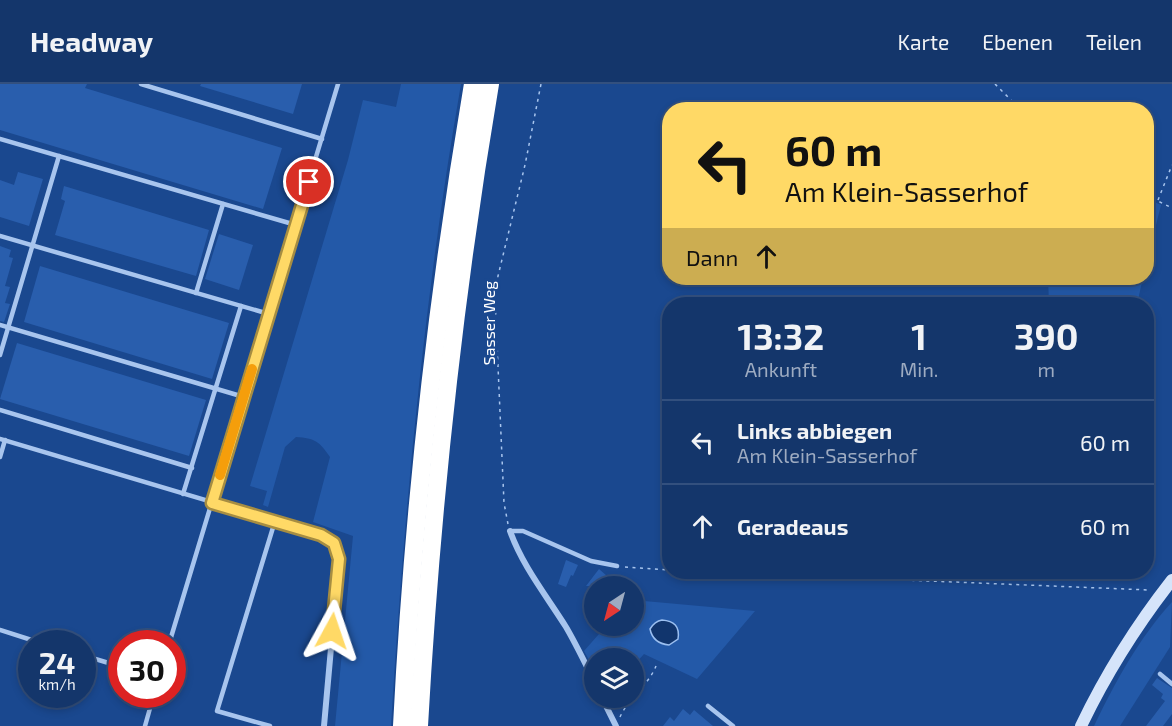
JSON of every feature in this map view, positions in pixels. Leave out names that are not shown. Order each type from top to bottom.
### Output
[{"type":"highway","points":[[402,726],[419,496],[437,332],[462,146],[473,84]]},
{"type":"highway","points":[[419,726],[428,586],[449,381],[477,164],[490,84]]},
{"type":"main road","points":[[1081,726],[1116,660],[1172,580]]},
{"type":"street","points":[[259,516],[328,538],[337,548],[339,559],[324,726]]},
{"type":"street","points":[[510,531],[518,553],[565,626],[584,662]]},
{"type":"street","points":[[607,708],[616,726]]},
{"type":"lane","points":[[141,84],[322,139]]},
{"type":"lane","points":[[174,630],[338,84]]},
{"type":"lane","points":[[0,139],[296,225]]},
{"type":"lane","points":[[0,355],[59,156]]},
{"type":"lane","points":[[196,293],[223,204]]},
{"type":"lane","points":[[0,236],[269,314]]},
{"type":"lane","points":[[183,494],[241,306]]},
{"type":"lane","points":[[0,325],[244,397]]},
{"type":"lane","points":[[0,410],[192,468]]},
{"type":"lane","points":[[0,458],[3,440],[259,516]]},
{"type":"lane","points":[[270,726],[217,711],[276,521]]},
{"type":"lane","points":[[510,531],[523,531],[591,561],[617,566]]},
{"type":"lane","points":[[0,630],[18,636]]},
{"type":"lane","points":[[1160,674],[1172,684]]},
{"type":"lane","points":[[708,706],[733,726]]},
{"type":"lane","points":[[145,726],[150,708]]},
{"type":"path","name":"Sasser Weg","points":[[510,531],[504,503],[495,298],[541,84]]},
{"type":"path","points":[[995,84],[1013,102]]},
{"type":"path","points":[[1158,200],[1172,165]]},
{"type":"path","points":[[1154,198],[1172,208]]},
{"type":"path","points":[[617,566],[662,569]]},
{"type":"path","points":[[892,579],[1127,588],[1161,593]]},
{"type":"path","points":[[619,719],[648,682],[656,666]]},
{"type":"shaded area","points":[[401,84],[461,84],[436,244],[417,404],[402,565],[391,726],[335,726],[353,536],[313,522],[330,457],[316,442],[308,438],[296,437],[285,447],[268,507],[263,505],[267,491],[250,486],[348,160],[363,100],[396,107]]},
{"type":"shaded area","points":[[1154,202],[1161,205],[1154,233]]},
{"type":"shaded area","points":[[1048,285],[1141,285],[1139,297],[1049,297]]},
{"type":"shaded area","points":[[644,601],[755,611],[697,679],[644,654],[644,648],[587,648],[597,636],[644,636]]},
{"type":"shaded area","points":[[1172,602],[1170,647],[1120,726],[1094,726],[1128,661]]},
{"type":"shaded area","points":[[662,620],[673,623],[678,631],[678,639],[669,645],[656,640],[651,633],[650,629],[654,624]]},
{"type":"building","points":[[0,84],[87,84],[85,88],[282,148],[263,209],[0,130]]},
{"type":"building","points":[[201,84],[302,84],[293,114],[200,86]]},
{"type":"building","points":[[18,172],[43,179],[29,226],[0,217],[0,180],[14,185]]},
{"type":"building","points":[[64,186],[209,230],[196,276],[55,235],[65,201],[61,199]]},
{"type":"building","points":[[219,234],[253,245],[239,290],[205,279]]},
{"type":"building","points":[[0,246],[11,250],[9,257],[13,258],[5,286],[10,287],[5,303],[10,304],[4,322],[0,321]]},
{"type":"building","points":[[40,266],[229,323],[212,379],[24,322]]},
{"type":"building","points":[[17,343],[206,400],[189,456],[0,399]]},
{"type":"building","points":[[566,560],[578,565],[566,587],[558,584]]},
{"type":"building","points":[[599,569],[607,576],[594,576]]},
{"type":"building","points":[[1157,678],[1172,688],[1172,714],[1163,726],[1146,726],[1165,701],[1161,698],[1163,694],[1152,685]]},
{"type":"building","points":[[683,709],[690,715],[694,710],[713,726],[663,726],[670,717],[674,721]]},
{"type":"slow traffic","points":[[220,475],[252,369]]},
{"type":"route","points":[[309,182],[212,503],[321,535],[334,543],[339,559],[332,631]]}]
